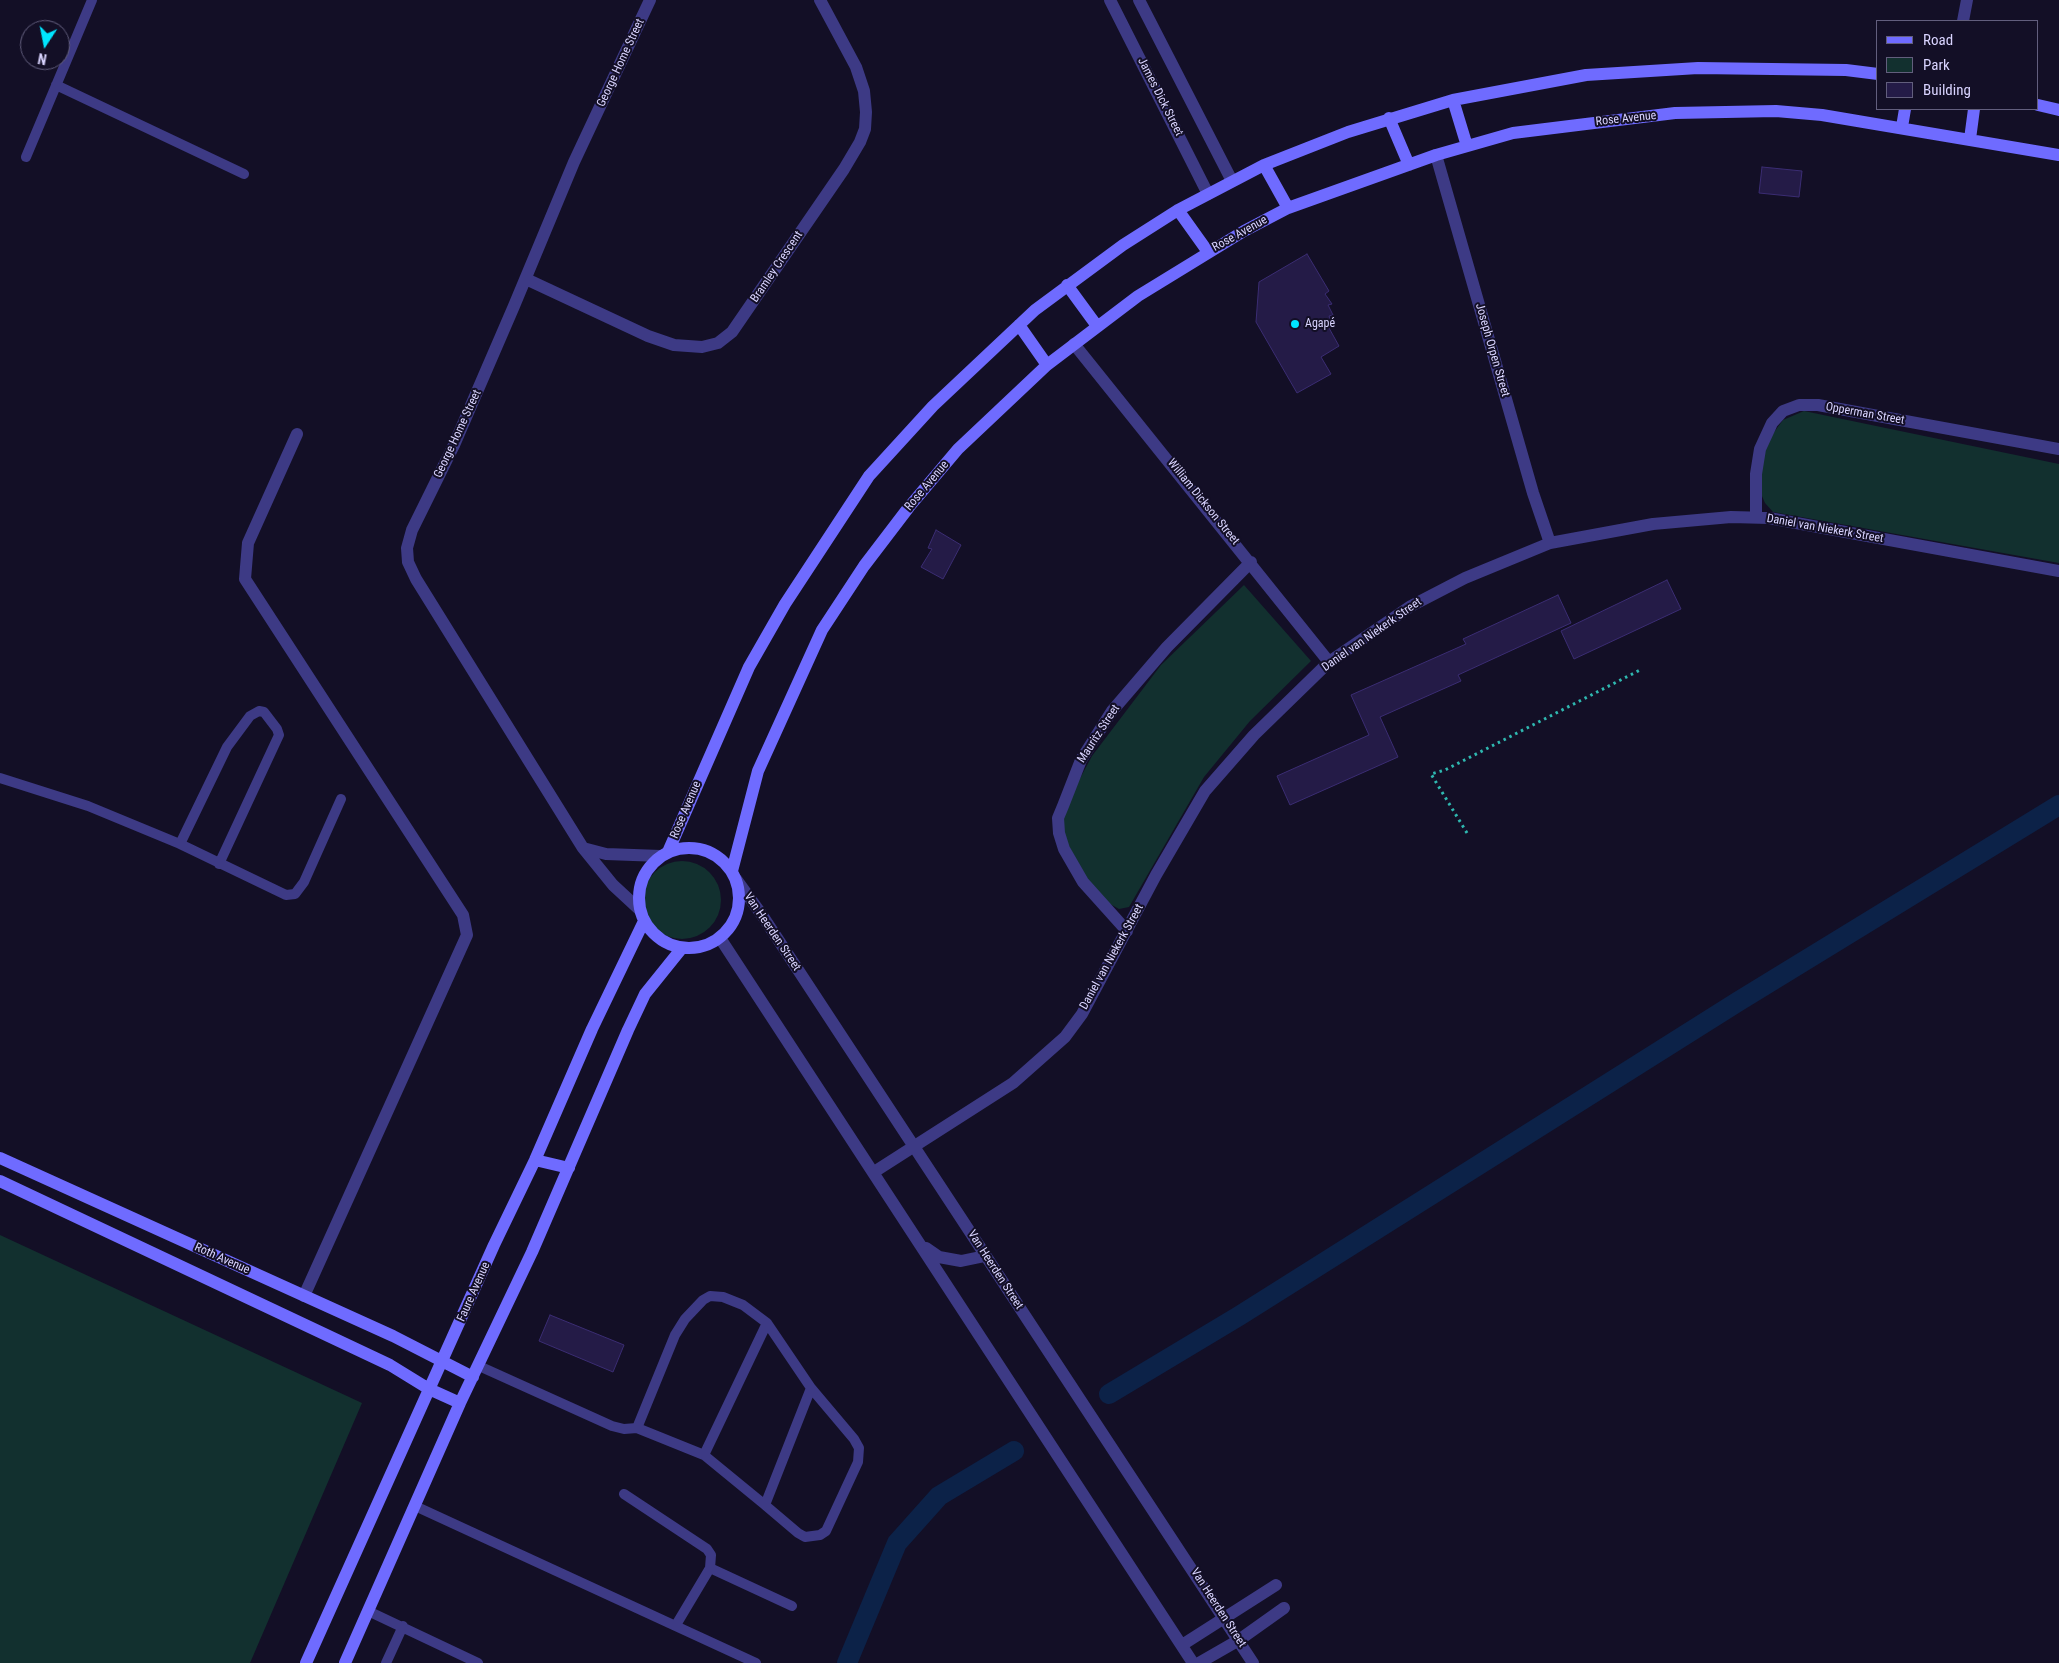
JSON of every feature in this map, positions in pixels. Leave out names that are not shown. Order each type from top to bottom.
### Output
[{"type":"street","name":"George Home Street","points":[[642,915],[613,885],[583,848],[416,579],[408,562],[407,548],[412,530],[454,445],[526,280],[574,162],[650,0]]},
{"type":"street","name":"Bramley Crescent","points":[[526,280],[648,336],[674,345],[702,347],[718,342],[732,332],[844,169],[860,142],[865,129],[864,91],[856,67],[820,0]]},
{"type":"street","name":"James Dick Street","points":[[1110,0],[1208,194]]},
{"type":"street","name":"James Dick Street","points":[[1139,0],[1232,181]]},
{"type":"street","points":[[1963,20],[1967,0]]},
{"type":"street","name":"Rose Avenue","points":[[665,854],[748,667],[784,604],[870,476],[932,406],[1019,325],[1067,285],[1123,245],[1178,210],[1264,165],[1390,118],[1453,100],[1586,75],[1679,69],[1782,68],[1846,70],[1876,74]]},
{"type":"street","points":[[1453,100],[1467,146]]},
{"type":"street","points":[[2039,105],[2059,110]]},
{"type":"street","points":[[1902,127],[1905,110]]},
{"type":"street","points":[[1970,139],[1974,110]]},
{"type":"street","name":"Rose Avenue","points":[[734,875],[758,771],[822,630],[864,566],[909,507],[958,449],[1047,365],[1138,296],[1208,252],[1288,208],[1436,155],[1513,134],[1676,113],[1776,111],[1822,115],[2059,155]]},
{"type":"street","points":[[1390,118],[1409,165]]},
{"type":"street","name":"Joseph Orpen Street","points":[[1436,155],[1533,493],[1550,544]]},
{"type":"street","points":[[1264,165],[1288,208]]},
{"type":"street","points":[[1178,210],[1208,252]]},
{"type":"street","points":[[1067,285],[1097,326]]},
{"type":"street","points":[[1019,325],[1047,365]]},
{"type":"street","name":"William Dickson Street","points":[[1074,344],[1251,562],[1329,662]]},
{"type":"street","name":"Opperman Street","points":[[1756,517],[1756,474],[1760,449],[1772,422],[1783,410],[1799,405],[1818,406],[2059,449]]},
{"type":"street","points":[[297,434],[248,543],[245,579],[463,915],[467,935],[304,1296]]},
{"type":"street","name":"Daniel van Niekerk Street","points":[[874,1172],[1013,1083],[1065,1037],[1082,1014],[1205,791],[1254,735],[1329,662],[1419,602],[1465,578],[1550,544],[1653,524],[1731,517],[1756,517],[2059,571]]},
{"type":"street","name":"Mauritz Street","points":[[1127,931],[1083,882],[1064,849],[1059,826],[1062,806],[1081,760],[1112,712],[1167,647],[1251,562]]},
{"type":"street","points":[[583,848],[606,854],[665,854]]},
{"type":"street","points":[[682,848],[710,853],[722,860],[734,875],[739,891],[736,918],[720,938],[704,946],[682,948],[664,942],[649,929],[642,915],[639,894],[642,879],[650,866],[665,854],[682,848]]},
{"type":"street","name":"Van Heerden Street","points":[[734,875],[1226,1619],[1253,1663]]},
{"type":"street","name":"Faure Avenue","points":[[306,1663],[429,1389],[535,1160],[642,915]]},
{"type":"street","points":[[720,938],[1193,1663]]},
{"type":"street","points":[[345,1663],[460,1403],[569,1168],[645,994],[682,948]]},
{"type":"street","name":"Roth Avenue","points":[[0,1158],[443,1360],[476,1371]]},
{"type":"street","points":[[535,1160],[569,1168]]},
{"type":"street","name":"Roth Avenue","points":[[0,1181],[390,1365],[429,1389],[460,1403]]},
{"type":"street","points":[[922,1245],[939,1257],[961,1260],[985,1256]]},
{"type":"street","points":[[1182,1645],[1226,1619],[1276,1585]]},
{"type":"street","points":[[1199,1663],[1239,1640],[1284,1608]]},
{"type":"lane","points":[[26,157],[92,0]]},
{"type":"lane","points":[[56,85],[244,174]]},
{"type":"lane","points":[[180,844],[227,747],[250,716],[259,710],[264,712],[277,729],[279,735],[219,864]]},
{"type":"lane","points":[[0,778],[88,806],[180,844],[286,895],[295,894],[304,882],[341,799]]},
{"type":"lane","points":[[476,1371],[612,1426],[624,1429],[637,1428],[704,1455],[805,1537],[820,1535],[826,1531],[858,1462],[859,1448],[854,1439],[811,1388],[767,1323],[743,1305],[723,1297],[710,1296],[703,1300],[685,1319],[675,1335],[637,1428]]},
{"type":"lane","points":[[704,1455],[767,1323]]},
{"type":"lane","points":[[765,1505],[811,1388]]},
{"type":"lane","points":[[624,1494],[707,1549],[712,1560],[710,1568],[676,1625]]},
{"type":"lane","points":[[415,1506],[756,1663]]},
{"type":"lane","points":[[710,1568],[792,1606]]},
{"type":"lane","points":[[368,1611],[478,1663]]},
{"type":"lane","points":[[386,1663],[403,1626]]},
{"type":"path","points":[[1467,833],[1431,774],[1445,770],[1642,669]]},
{"type":"green space","points":[[1804,411],[2059,464],[2059,563],[1773,512],[1765,503],[1758,487],[1763,447],[1783,420]]},
{"type":"green space","points":[[1244,585],[1311,661],[1250,721],[1204,777],[1129,907],[1119,909],[1103,900],[1083,877],[1062,832],[1063,810],[1092,756],[1161,665]]},
{"type":"green space","points":[[682,861],[697,864],[714,878],[718,885],[721,900],[718,915],[704,932],[697,936],[682,939],[667,936],[650,922],[646,915],[643,900],[646,885],[660,868],[667,864]]},
{"type":"green space","points":[[0,1235],[362,1403],[250,1663],[0,1663]]},
{"type":"building","points":[[1762,167],[1802,171],[1799,197],[1759,193]]},
{"type":"building","name":"Agapé","points":[[1307,254],[1329,291],[1325,294],[1332,304],[1328,305],[1333,315],[1329,316],[1333,326],[1329,328],[1339,346],[1321,357],[1331,374],[1297,393],[1256,322],[1259,282]]},
{"type":"building","points":[[936,530],[961,545],[943,579],[921,567],[932,549],[928,548]]},
{"type":"building","points":[[1667,580],[1681,609],[1574,659],[1561,631]]},
{"type":"building","points":[[1558,595],[1571,623],[1458,675],[1461,681],[1380,717],[1398,757],[1290,805],[1277,776],[1369,735],[1351,695],[1466,644],[1463,639]]},
{"type":"building","points":[[550,1315],[624,1345],[613,1372],[539,1341]]},
{"type":"waterway","points":[[1109,1394],[1239,1316],[1739,1001],[2059,805]]},
{"type":"waterway","points":[[847,1663],[897,1543],[939,1496],[1014,1451]]},
{"type":"place","name":"Agapé","points":[[1295,324]]}]
